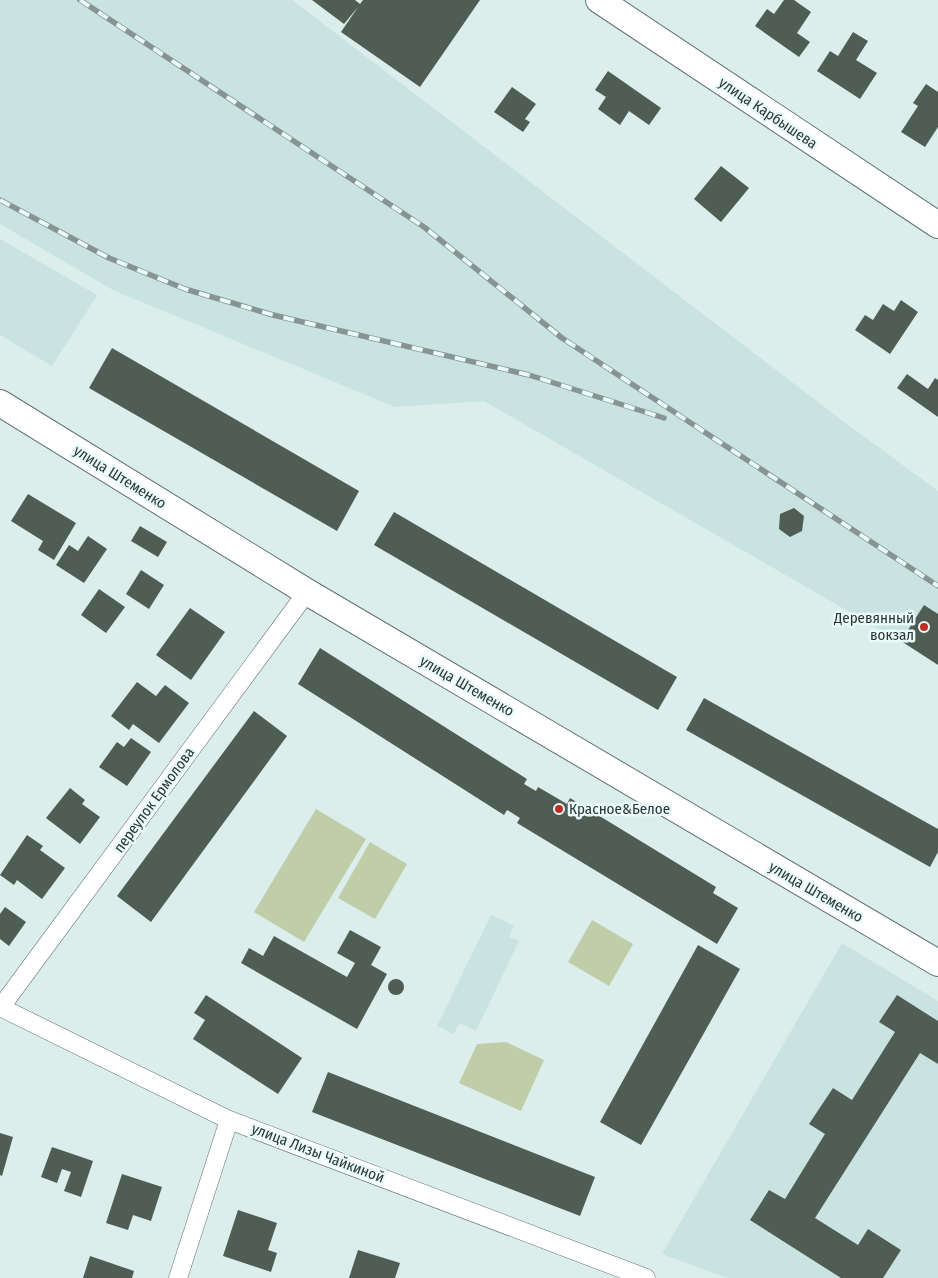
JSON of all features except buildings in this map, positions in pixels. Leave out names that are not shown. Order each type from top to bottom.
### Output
[{"type":"main road","name":"улица Карбышева","points":[[609,3],[938,225]]},
{"type":"main road","name":"улица Штеменко","points":[[0,403],[307,592],[938,963]]},
{"type":"street","name":"переулок Ермолова","points":[[0,1007],[307,592]]},
{"type":"street","name":"улица Лизы Чайкиной","points":[[0,1007],[229,1120],[646,1278]]},
{"type":"street","points":[[178,1278],[229,1120]]},
{"type":"shaded area","points":[[0,0],[292,0],[839,418],[938,491],[938,663],[484,401],[395,407],[113,290],[0,224]]},
{"type":"shaded area","points":[[0,239],[97,295],[52,366],[0,335]]},
{"type":"shaded area","points":[[491,915],[514,926],[509,937],[519,941],[476,1031],[459,1023],[454,1034],[437,1026]]},
{"type":"shaded area","points":[[842,943],[938,1001],[938,1278],[727,1278],[662,1254]]},
{"type":"green space","points":[[316,809],[366,839],[304,942],[254,912]]},
{"type":"green space","points":[[370,842],[407,864],[375,919],[338,898]]},
{"type":"green space","points":[[592,920],[633,944],[609,986],[568,962]]},
{"type":"green space","points":[[506,1042],[544,1060],[521,1111],[459,1083],[477,1044]]},
{"type":"railway","points":[[80,0],[424,227],[562,338],[938,586]]},
{"type":"railway","points":[[0,200],[109,258],[185,289],[273,315],[529,375],[664,418]]},
{"type":"place","name":"Деревянный вокзал","points":[[924,627]]},
{"type":"place","name":"Красное&Белое","points":[[559,809]]}]
